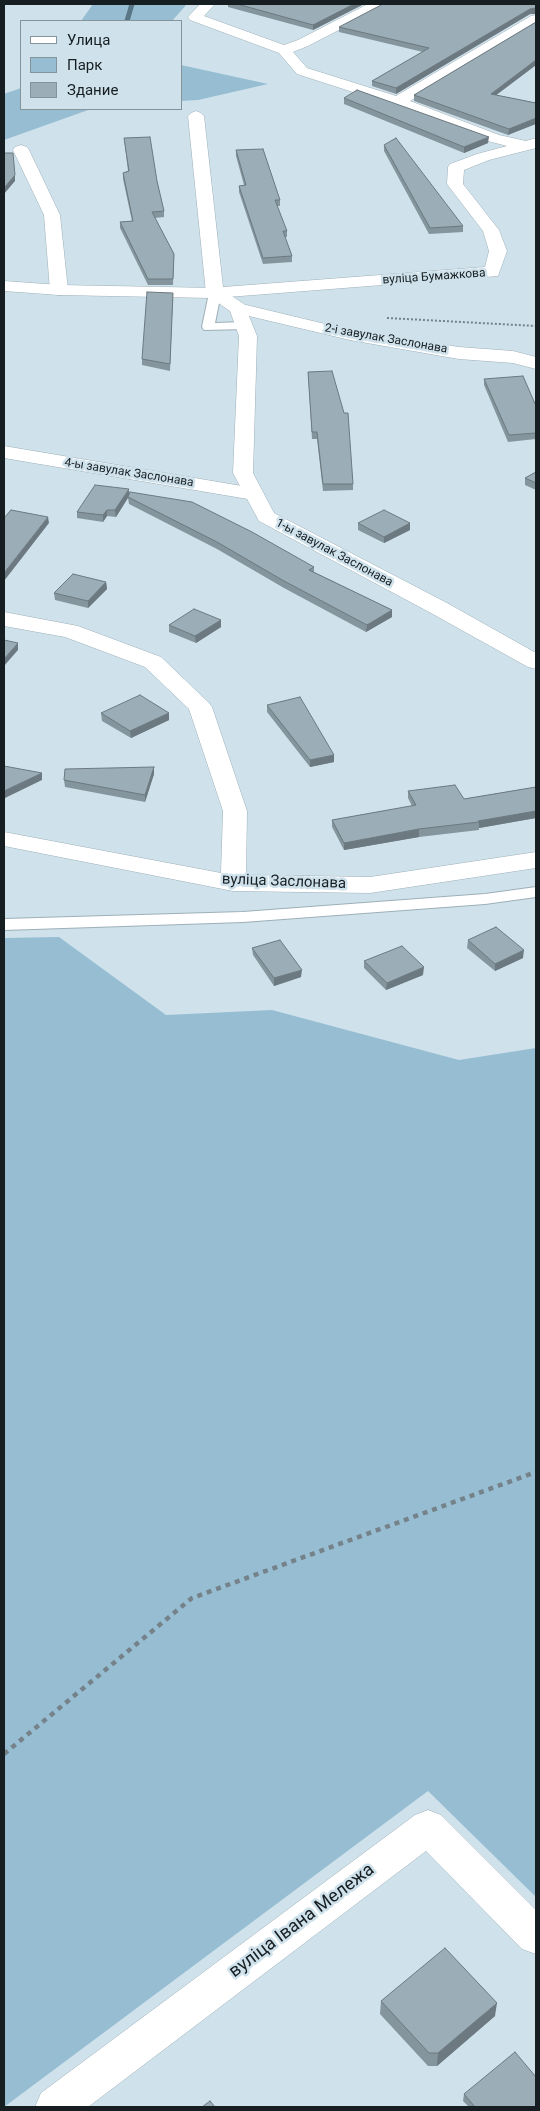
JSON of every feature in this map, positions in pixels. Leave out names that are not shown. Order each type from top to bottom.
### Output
[{"type":"street","name":"вуліца Бумажкова","points":[[208,4],[195,17],[284,50],[302,71],[398,102],[494,138],[532,146]]},
{"type":"street","points":[[284,50],[303,43],[378,4]]},
{"type":"street","points":[[398,102],[536,19]]},
{"type":"street","points":[[196,116],[215,293],[241,317]]},
{"type":"street","name":"вуліца Бумажкова","points":[[4,286],[59,290],[215,293],[492,272],[498,252],[491,230],[454,184],[456,167],[483,156],[532,146]]},
{"type":"street","points":[[21,150],[52,215],[59,290]]},
{"type":"street","name":"2-і завулак Заслонава","points":[[241,317],[459,352],[513,357],[536,363]]},
{"type":"street","name":"1-ы завулак Заслонава","points":[[241,317],[248,336],[243,473],[266,517],[439,608],[536,662]]},
{"type":"street","name":"4-ы завулак Заслонава","points":[[4,452],[254,494]]},
{"type":"street","points":[[4,619],[70,631],[153,662],[200,707],[235,811],[233,882]]},
{"type":"street","name":"вуліца Заслонава","points":[[4,839],[233,882],[370,885],[536,860]]},
{"type":"street","name":"вуліца Івана Мележа","points":[[54,2107],[428,1827],[536,1936]]},
{"type":"lane","points":[[215,293],[208,327],[241,317]]},
{"type":"lane","points":[[4,925],[243,917],[485,900],[536,892]]},
{"type":"path","points":[[380,317],[536,326]]},
{"type":"path","points":[[4,1754],[192,1598],[536,1472]]},
{"type":"green space","points":[[93,4],[187,4],[173,20],[82,20]]},
{"type":"green space","points":[[182,65],[268,84],[198,100],[182,101]]},
{"type":"green space","points":[[20,88],[20,110],[88,110],[4,140],[4,94]]},
{"type":"green space","points":[[59,937],[166,1015],[272,1010],[459,1060],[536,1048],[536,1897],[428,1791],[4,2107],[4,938]]},
{"type":"building","points":[[237,4],[354,4],[313,25]]},
{"type":"building","points":[[383,4],[536,4],[536,8],[530,9],[396,88],[372,81],[429,48],[339,27]]},
{"type":"building","points":[[536,22],[536,60],[491,94],[536,103],[536,118],[509,129],[414,95]]},
{"type":"building","points":[[357,90],[489,137],[464,147],[344,98]]},
{"type":"building","points":[[150,137],[164,211],[152,212],[174,254],[173,279],[148,279],[120,222],[133,221],[123,173],[129,171],[124,138]]},
{"type":"building","points":[[396,138],[463,226],[430,228],[384,145]]},
{"type":"building","points":[[263,149],[280,200],[275,200],[287,231],[283,231],[292,256],[263,258],[239,186],[246,185],[236,150]]},
{"type":"building","points":[[4,153],[13,153],[15,175],[4,188]]},
{"type":"building","points":[[147,292],[173,293],[170,364],[142,359]]},
{"type":"building","points":[[332,371],[344,413],[348,413],[353,484],[323,484],[317,432],[312,432],[308,372]]},
{"type":"building","points":[[523,376],[536,406],[536,433],[509,435],[484,379]]},
{"type":"building","points":[[536,472],[536,483],[525,478]]},
{"type":"building","points":[[95,485],[129,489],[115,510],[107,510],[103,515],[77,512]]},
{"type":"building","points":[[130,492],[192,502],[252,532],[314,567],[309,570],[392,610],[367,625],[284,581],[217,542],[128,497]]},
{"type":"building","points":[[11,510],[48,517],[4,573],[4,518]]},
{"type":"building","points":[[384,510],[410,523],[384,537],[358,523]]},
{"type":"building","points":[[73,574],[106,582],[88,601],[54,593]]},
{"type":"building","points":[[194,609],[221,620],[195,636],[169,625]]},
{"type":"building","points":[[4,640],[18,643],[4,659]]},
{"type":"building","points":[[140,695],[169,713],[130,731],[101,713]]},
{"type":"building","points":[[300,697],[334,755],[310,760],[267,705]]},
{"type":"building","points":[[4,766],[42,773],[4,791]]},
{"type":"building","points":[[154,767],[145,795],[64,780],[65,769]]},
{"type":"building","points":[[455,785],[464,799],[536,787],[536,811],[344,843],[332,820],[416,805],[408,791]]},
{"type":"building","points":[[496,927],[524,950],[495,964],[468,940]]},
{"type":"building","points":[[280,940],[302,970],[274,978],[252,948]]},
{"type":"building","points":[[402,946],[424,967],[387,983],[364,961]]},
{"type":"building","points":[[445,1948],[497,2003],[438,2053],[429,2053],[381,2001]]},
{"type":"building","points":[[515,2052],[536,2077],[536,2107],[475,2107],[464,2094]]},
{"type":"building","points":[[210,2101],[215,2107],[202,2107]]},
{"type":"waterway","points":[[127,20],[132,4]]}]
